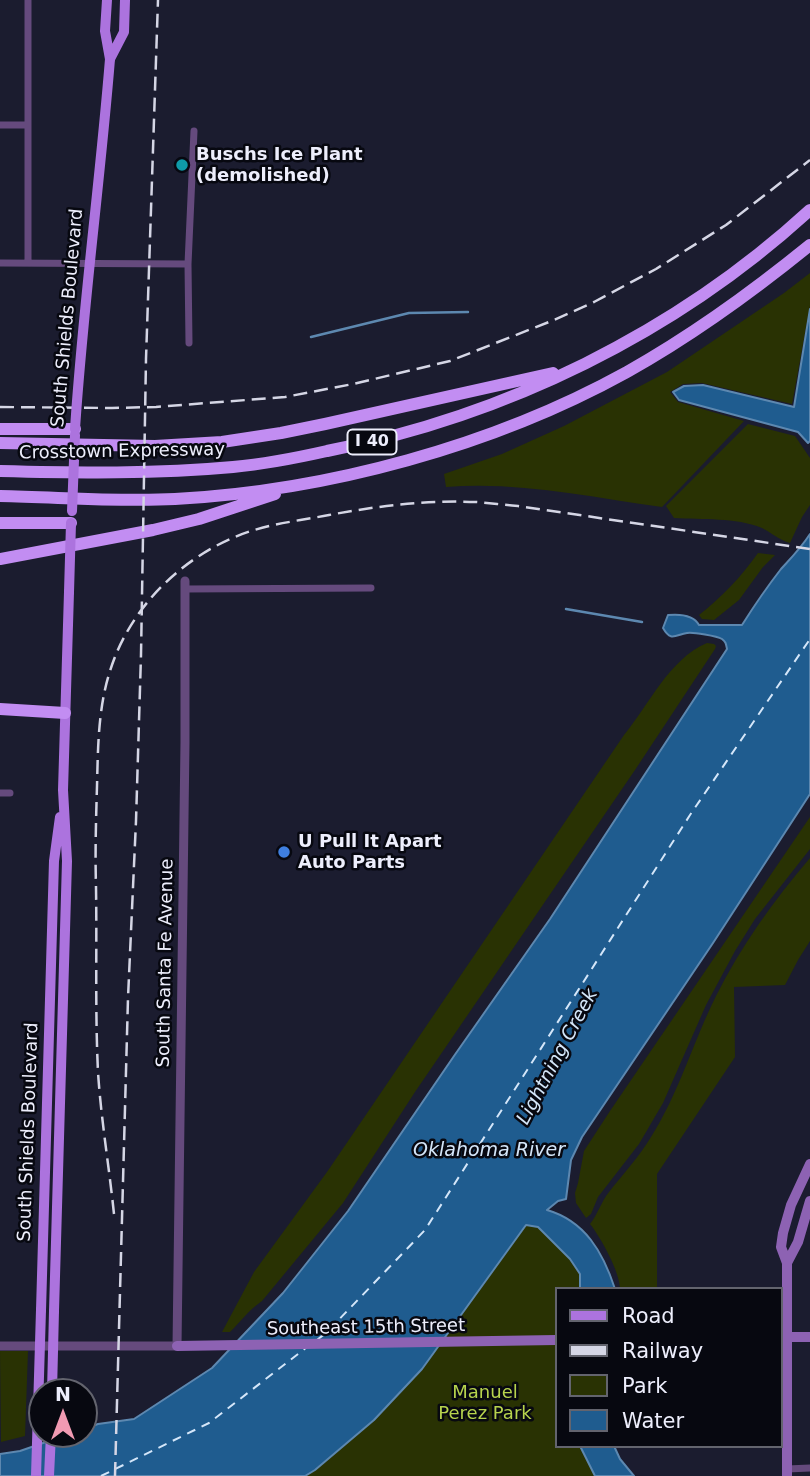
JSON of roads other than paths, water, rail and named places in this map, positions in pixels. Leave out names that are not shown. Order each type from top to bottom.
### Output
[{"type":"highway","name":"Crosstown Expressway","points":[[0,471],[156,472],[235,467],[364,444],[455,418],[577,368],[660,322],[720,283],[774,242],[810,210]]},
{"type":"highway","name":"I 40","points":[[0,496],[176,499],[260,490],[372,469],[452,447],[512,425],[624,373],[700,328],[759,287],[810,245]]},
{"type":"highway","points":[[0,443],[155,446],[242,439],[325,424],[577,368]]},
{"type":"highway","points":[[0,429],[75,432]]},
{"type":"highway","points":[[0,559],[188,521],[320,480]]},
{"type":"highway","points":[[0,523],[71,523]]},
{"type":"highway","points":[[0,709],[65,713]]},
{"type":"main road","name":"South Shields Boulevard","points":[[52,1378],[67,861],[63,790],[71,523],[85,301],[110,60],[105,31],[107,0]]},
{"type":"main road","name":"South Shields Boulevard","points":[[110,60],[124,32],[125,0]]},
{"type":"main road","name":"South Shields Boulevard","points":[[36,1476],[54,861],[63,790]]},
{"type":"main road","points":[[788,1472],[784,1337],[787,1264],[781,1247],[791,1205],[810,1164]]},
{"type":"main road","points":[[787,1264],[798,1242],[810,1201]]},
{"type":"main road","points":[[784,1337],[810,1337]]},
{"type":"main road","name":"Southeast 15th Street","points":[[182,1346],[554,1340]]},
{"type":"main road","points":[[49,1476],[50,1448]]},
{"type":"street","points":[[27,263],[29,0]]},
{"type":"street","points":[[0,125],[28,125]]},
{"type":"street","points":[[189,343],[188,264],[194,131]]},
{"type":"street","points":[[0,263],[188,264]]},
{"type":"street","points":[[185,585],[371,588]]},
{"type":"street","name":"South Santa Fe Avenue","points":[[182,1346],[185,585]]},
{"type":"street","points":[[0,793],[10,793]]},
{"type":"street","points":[[0,1346],[182,1346]]},
{"type":"street","points":[[788,1472],[810,1468]]},
{"type":"water","points":[[810,309],[808,443],[798,432],[679,400],[673,392],[684,386],[703,385],[794,407]]},
{"type":"water","name":"Oklahoma River","points":[[810,534],[810,794],[582,1137],[571,1160],[566,1199],[558,1201],[547,1210],[572,1222],[591,1240],[605,1263],[614,1287],[580,1287],[580,1274],[570,1259],[538,1227],[526,1225],[422,1369],[374,1420],[305,1476],[0,1476],[0,1454],[29,1448],[98,1448],[98,1424],[134,1419],[212,1368],[283,1293],[348,1211],[550,919],[727,649],[722,639],[715,637],[690,633],[668,635],[663,628],[668,615],[689,617],[699,625],[742,625]]},
{"type":"water","points":[[581,1448],[615,1448],[634,1476],[595,1476]]},
{"type":"waterway","points":[[311,337],[409,313],[468,312]]},
{"type":"waterway","points":[[566,609],[642,622]]},
{"type":"railway","points":[[115,1476],[158,0]]},
{"type":"railway","points":[[0,407],[156,407],[285,397],[450,361],[554,320],[656,269],[726,225],[810,160]]},
{"type":"railway","points":[[114,1214],[97,1049],[96,849],[99,728],[106,685],[119,647],[131,625],[164,584],[204,553],[251,531],[347,512],[421,503],[476,502],[518,506],[810,549]]},
{"type":"place","name":"Buschs Ice Plant (demolished)","points":[[182,165]]},
{"type":"place","name":"U Pull It Apart Auto Parts","points":[[284,852]]},
{"type":"water label","name":"Lightning Creek","points":[[558,1057]]},
{"type":"park label","name":"Manuel Perez Park","points":[[485,1403]]}]
